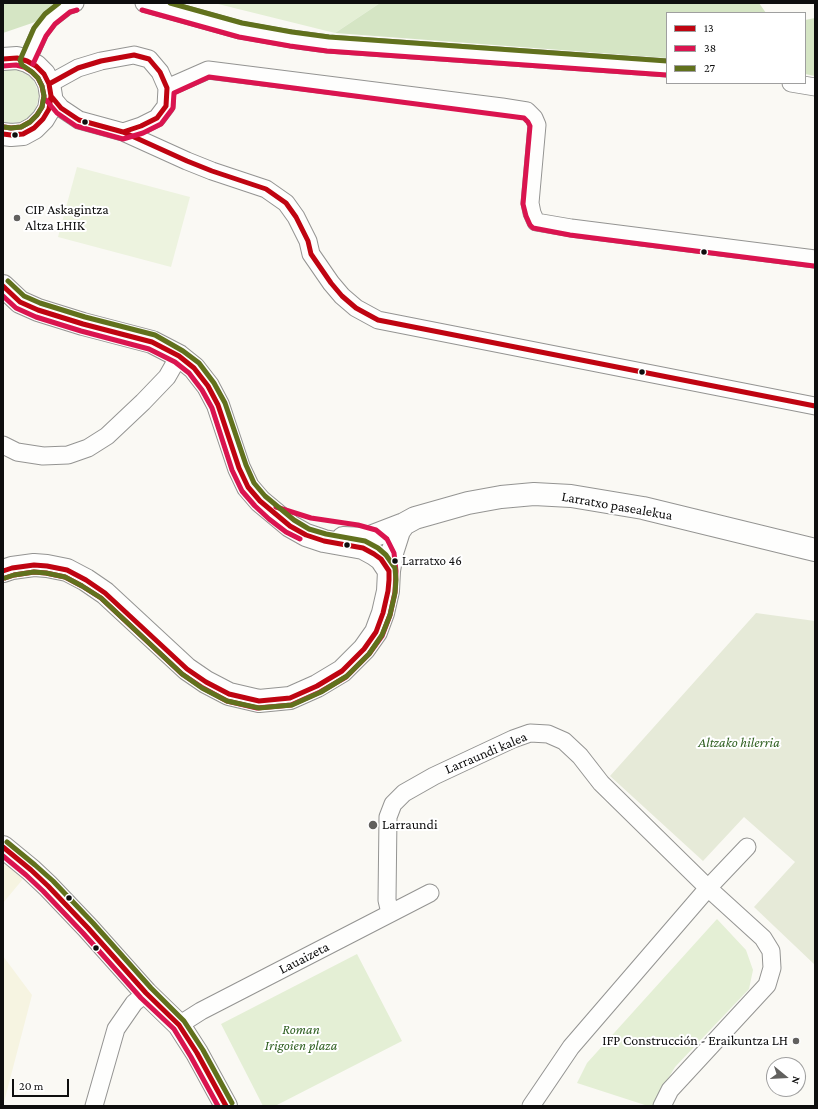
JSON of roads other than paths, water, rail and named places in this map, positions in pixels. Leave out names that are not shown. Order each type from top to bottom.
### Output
[{"type":"street","points":[[27,61],[40,32],[50,19],[66,6],[75,3]]},
{"type":"street","points":[[144,3],[240,30],[306,41],[666,68]]},
{"type":"street","points":[[3,134],[23,134],[34,128],[44,119],[48,109],[50,90],[78,68],[134,55],[149,59],[160,72],[167,88],[166,106],[157,118],[141,126],[123,132]]},
{"type":"street","points":[[3,59],[17,58],[36,66],[44,74],[50,90],[61,108],[79,120],[123,132],[212,171],[266,189],[286,203],[296,217],[308,241],[311,254],[342,296],[356,308],[378,320],[815,406]]},
{"type":"street","points":[[167,88],[208,70],[527,111],[538,125],[530,203],[536,222],[571,228],[815,259]]},
{"type":"street","points":[[797,84],[815,87]]},
{"type":"street","name":"Larratxo pasealekua","points":[[3,286],[20,302],[38,310],[83,324],[152,342],[179,356],[194,368],[208,386],[218,405],[239,468],[248,487],[260,501],[290,526],[306,535],[324,541],[341,538],[365,539],[404,524],[415,518],[468,503],[501,497],[534,494],[571,496],[643,508],[815,550]]},
{"type":"street","points":[[3,445],[17,452],[43,456],[68,455],[88,448],[107,436],[142,402],[167,376],[179,356]]},
{"type":"street","name":"Larratxo pasealekua","points":[[274,514],[309,525],[357,532],[373,536]]},
{"type":"street","points":[[3,571],[12,568],[34,565],[67,570],[86,580],[105,593],[187,669],[206,682],[229,694],[259,701],[290,698],[317,686],[342,671],[364,649],[376,632],[383,613],[388,591],[389,571],[396,540],[404,524]]},
{"type":"street","points":[[373,536],[381,542],[387,556],[389,571]]},
{"type":"street","points":[[324,541],[363,548],[378,556],[389,571]]},
{"type":"street","name":"Larraundi kalea","points":[[390,914],[387,900],[388,817],[393,804],[404,793],[434,776],[513,739],[530,733],[548,734],[564,741],[580,756],[601,783],[708,888],[763,938],[772,951],[772,968],[767,985],[670,1090],[662,1106]]},
{"type":"street","points":[[3,847],[48,886],[146,993],[179,1025],[197,1053],[226,1106]]},
{"type":"street","points":[[531,1106],[571,1047],[708,888],[747,847]]},
{"type":"street","name":"Lauaizeta","points":[[179,1025],[201,1011],[430,893]]},
{"type":"street","points":[[94,1106],[116,1029],[134,1003],[146,993]]},
{"type":"place","name":"CIP Askagintza Altza LHIK","points":[[17,218]]},
{"type":"place","name":"Larratxo 46","points":[[395,561]]},
{"type":"place","name":"Larraundi","points":[[373,825]]},
{"type":"place","name":"IFP Construcción - Eraikuntza LH","points":[[796,1041]]},
{"type":"park label","name":"Altzako hilerria","points":[[739,743]]},
{"type":"park label","name":"Roman Irigoien plaza","points":[[301,1038]]}]
